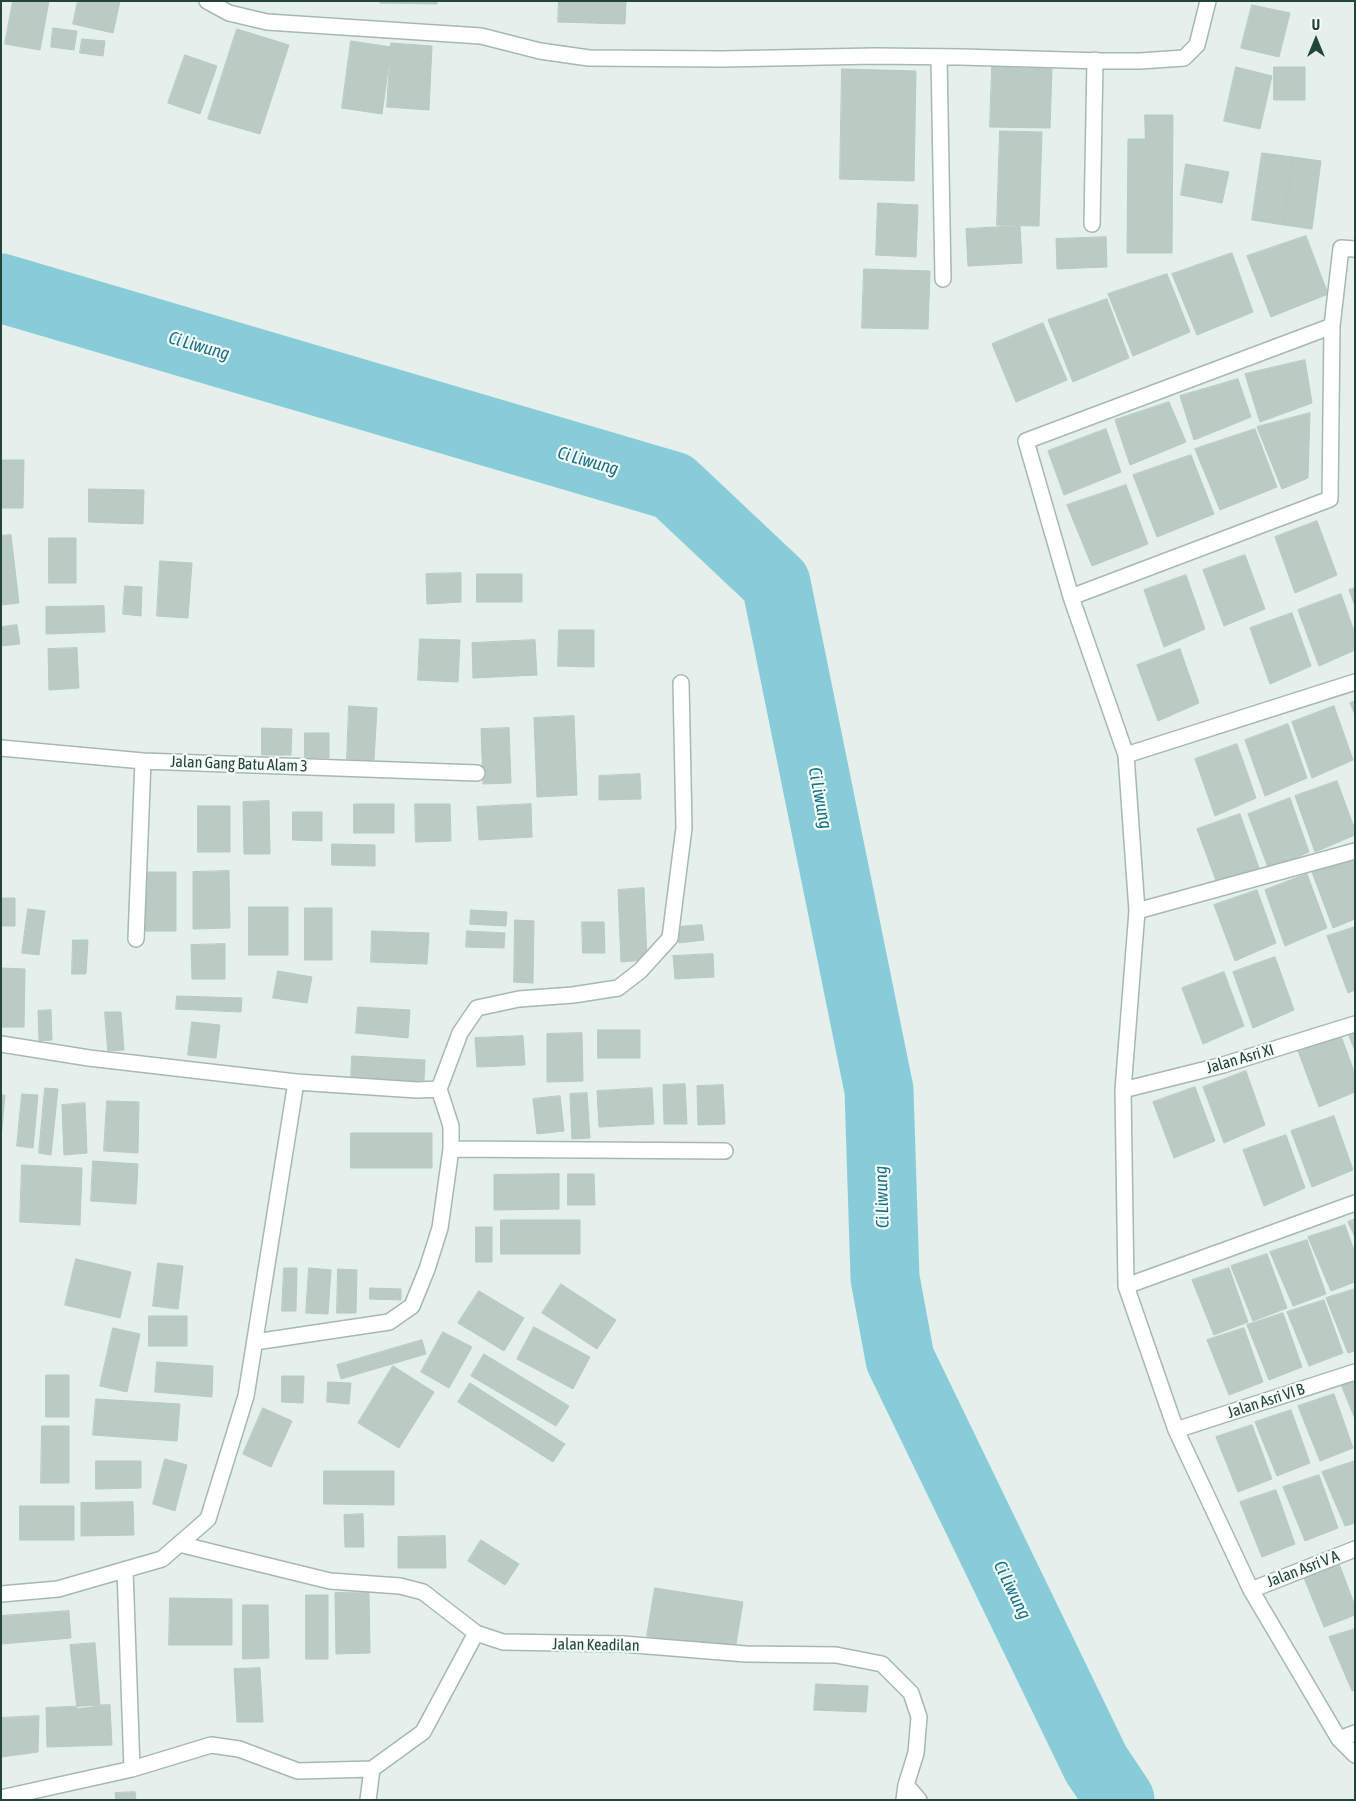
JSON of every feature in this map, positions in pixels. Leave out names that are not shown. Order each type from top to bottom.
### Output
[{"type":"street","points":[[207,1],[229,13],[267,22],[481,36],[540,51],[589,58],[939,57],[1140,61],[1184,58],[1197,45],[1208,1]]},
{"type":"street","points":[[939,57],[943,279]]},
{"type":"street","points":[[1092,224],[1095,60]]},
{"type":"street","points":[[1071,597],[1330,499],[1332,326],[1341,248],[1355,249]]},
{"type":"street","points":[[1332,326],[1026,441],[1071,597],[1126,756],[1137,911],[1123,1090],[1126,1286],[1176,1430],[1251,1590],[1339,1739],[1355,1756]]},
{"type":"street","points":[[1126,756],[1355,682]]},
{"type":"street","points":[[254,1342],[389,1322],[412,1306],[427,1269],[440,1228],[451,1149],[451,1126],[439,1089],[460,1033],[477,1008],[519,999],[573,995],[618,988],[640,971],[670,938],[684,828],[681,683]]},
{"type":"street","name":"Jalan Gang Batu Alam 3","points":[[1,748],[143,760],[477,772]]},
{"type":"street","points":[[136,939],[143,760]]},
{"type":"street","points":[[1137,911],[1355,851]]},
{"type":"street","name":"Jalan Asri XI","points":[[1123,1090],[1223,1065],[1355,1024]]},
{"type":"street","points":[[1,1044],[90,1058],[296,1082],[416,1090],[439,1089]]},
{"type":"street","points":[[1,1594],[58,1589],[162,1559],[208,1520],[246,1396],[296,1082]]},
{"type":"street","points":[[451,1149],[725,1151]]},
{"type":"street","points":[[1126,1286],[1355,1204]]},
{"type":"street","name":"Jalan Asri VI B","points":[[1176,1430],[1355,1372]]},
{"type":"street","name":"Jalan Keadilan","points":[[179,1544],[330,1581],[400,1586],[423,1592],[476,1633],[502,1642],[623,1644],[746,1654],[836,1655],[882,1664],[911,1693],[920,1717],[916,1753],[905,1792]]},
{"type":"street","name":"Jalan Asri V A","points":[[1251,1590],[1355,1549]]},
{"type":"street","points":[[125,1570],[132,1769]]},
{"type":"street","points":[[1,1798],[132,1769],[211,1745],[239,1749],[298,1770],[372,1769],[424,1732],[476,1633]]},
{"type":"street","points":[[1339,1739],[1355,1733]]},
{"type":"street","points":[[368,1800],[372,1769]]},
{"type":"street","points":[[905,1792],[920,1800]]},
{"type":"building","points":[[13,1],[49,1],[40,50],[5,44]]},
{"type":"building","points":[[78,1],[120,1],[113,33],[73,24]]},
{"type":"building","points":[[381,1],[437,1],[437,4],[380,3]]},
{"type":"building","points":[[559,1],[626,1],[625,24],[558,22]]},
{"type":"building","points":[[1252,5],[1290,13],[1279,57],[1241,48]]},
{"type":"building","points":[[53,28],[77,31],[74,50],[51,47]]},
{"type":"building","points":[[237,29],[289,45],[260,134],[208,119]]},
{"type":"building","points":[[82,39],[105,41],[103,56],[80,53]]},
{"type":"building","points":[[351,41],[391,47],[382,114],[342,108]]},
{"type":"building","points":[[391,43],[432,46],[429,110],[387,107]]},
{"type":"building","points":[[185,55],[217,66],[200,114],[168,103]]},
{"type":"building","points":[[992,67],[1052,69],[1050,128],[990,127]]},
{"type":"building","points":[[1236,67],[1272,76],[1260,129],[1224,121]]},
{"type":"building","points":[[1274,67],[1305,67],[1305,100],[1274,100]]},
{"type":"building","points":[[842,69],[916,71],[914,181],[840,179]]},
{"type":"building","points":[[1145,115],[1173,115],[1172,253],[1127,253],[1128,139],[1145,139]]},
{"type":"building","points":[[1000,131],[1042,132],[1039,226],[997,225]]},
{"type":"building","points":[[1262,153],[1293,157],[1284,225],[1252,220]]},
{"type":"building","points":[[1293,157],[1321,161],[1312,229],[1284,225]]},
{"type":"building","points":[[1186,164],[1229,172],[1222,203],[1181,195]]},
{"type":"building","points":[[878,203],[918,205],[916,257],[876,255]]},
{"type":"building","points":[[1020,226],[1022,263],[968,266],[966,229]]},
{"type":"building","points":[[1306,236],[1328,294],[1271,317],[1247,256]]},
{"type":"building","points":[[1106,237],[1107,267],[1057,269],[1056,239]]},
{"type":"building","points":[[1232,253],[1253,312],[1197,335],[1172,274]]},
{"type":"building","points":[[864,269],[930,271],[928,329],[862,328]]},
{"type":"building","points":[[1167,274],[1190,332],[1133,356],[1108,294]]},
{"type":"building","points":[[1107,299],[1129,358],[1073,382],[1048,320]]},
{"type":"building","points":[[1043,323],[1067,380],[1016,402],[992,344]]},
{"type":"building","points":[[1305,360],[1312,403],[1260,422],[1245,374]]},
{"type":"building","points":[[1238,379],[1251,417],[1194,440],[1180,396]]},
{"type":"building","points":[[1169,402],[1186,442],[1130,465],[1115,420]]},
{"type":"building","points":[[1310,413],[1308,478],[1282,489],[1257,427]]},
{"type":"building","points":[[1106,429],[1121,472],[1064,495],[1048,451]]},
{"type":"building","points":[[1255,429],[1277,487],[1220,510],[1195,449]]},
{"type":"building","points":[[1191,455],[1214,514],[1157,537],[1133,475]]},
{"type":"building","points":[[1,460],[24,460],[23,508],[1,508]]},
{"type":"building","points":[[1126,485],[1148,544],[1092,566],[1067,505]]},
{"type":"building","points":[[89,489],[144,490],[143,524],[89,522]]},
{"type":"building","points":[[1317,521],[1337,575],[1295,593],[1275,537]]},
{"type":"building","points":[[11,535],[19,603],[1,605],[1,536]]},
{"type":"building","points":[[49,538],[76,538],[76,583],[49,583]]},
{"type":"building","points":[[1245,555],[1265,609],[1224,626],[1203,570]]},
{"type":"building","points":[[160,561],[192,563],[188,618],[157,616]]},
{"type":"building","points":[[461,573],[461,602],[427,604],[426,574]]},
{"type":"building","points":[[477,574],[522,574],[522,602],[477,602]]},
{"type":"building","points":[[1186,575],[1205,629],[1164,647],[1144,590]]},
{"type":"building","points":[[125,586],[142,587],[141,616],[123,614]]},
{"type":"building","points":[[1355,588],[1355,606],[1349,590]]},
{"type":"building","points":[[1341,594],[1355,634],[1355,650],[1319,666],[1298,610]]},
{"type":"building","points":[[104,606],[105,632],[46,634],[46,607]]},
{"type":"building","points":[[1292,613],[1311,666],[1270,684],[1250,628]]},
{"type":"building","points":[[17,625],[20,644],[1,646],[1,627]]},
{"type":"building","points":[[559,630],[594,630],[594,667],[558,666]]},
{"type":"building","points":[[420,639],[460,640],[458,682],[418,680]]},
{"type":"building","points":[[535,640],[537,675],[473,678],[472,643]]},
{"type":"building","points":[[77,648],[79,688],[49,690],[48,649]]},
{"type":"building","points":[[1180,649],[1199,703],[1158,721],[1137,665]]},
{"type":"building","points":[[1355,701],[1355,715],[1350,703]]},
{"type":"building","points":[[349,706],[377,708],[374,760],[347,759]]},
{"type":"building","points":[[1334,706],[1353,760],[1312,778],[1292,722]]},
{"type":"building","points":[[574,716],[577,795],[537,797],[534,718]]},
{"type":"building","points":[[1288,724],[1307,778],[1265,796],[1245,740]]},
{"type":"building","points":[[262,728],[292,729],[291,755],[262,755]]},
{"type":"building","points":[[509,728],[511,783],[483,784],[481,729]]},
{"type":"building","points":[[305,733],[329,733],[329,758],[305,758]]},
{"type":"building","points":[[1237,744],[1256,798],[1215,816],[1195,759]]},
{"type":"building","points":[[640,774],[641,799],[599,800],[599,776]]},
{"type":"building","points":[[1337,781],[1355,830],[1355,835],[1315,852],[1295,796]]},
{"type":"building","points":[[1290,798],[1309,852],[1269,870],[1248,814]]},
{"type":"building","points":[[269,801],[270,854],[244,854],[243,802]]},
{"type":"building","points":[[354,804],[394,804],[394,833],[354,833]]},
{"type":"building","points":[[415,804],[450,804],[451,841],[416,842]]},
{"type":"building","points":[[531,804],[532,837],[479,840],[477,807]]},
{"type":"building","points":[[198,806],[230,806],[230,852],[198,852]]},
{"type":"building","points":[[293,812],[322,812],[322,841],[293,840]]},
{"type":"building","points":[[1240,814],[1259,868],[1218,886],[1197,829]]},
{"type":"building","points":[[332,844],[375,845],[375,866],[332,865]]},
{"type":"building","points":[[1354,857],[1355,919],[1333,928],[1312,872]]},
{"type":"building","points":[[229,871],[230,928],[193,929],[193,872]]},
{"type":"building","points":[[146,872],[176,872],[176,931],[146,931]]},
{"type":"building","points":[[1307,874],[1327,928],[1285,946],[1265,890]]},
{"type":"building","points":[[644,888],[647,960],[621,962],[618,890]]},
{"type":"building","points":[[1257,890],[1276,943],[1235,961],[1214,905]]},
{"type":"building","points":[[1,898],[15,898],[15,926],[1,926]]},
{"type":"building","points":[[249,907],[288,907],[288,955],[249,955]]},
{"type":"building","points":[[305,908],[332,908],[332,960],[305,960]]},
{"type":"building","points":[[28,909],[45,911],[39,955],[22,953]]},
{"type":"building","points":[[471,910],[507,912],[506,926],[470,924]]},
{"type":"building","points":[[515,920],[534,921],[533,983],[514,982]]},
{"type":"building","points":[[582,922],[604,922],[605,953],[583,953]]},
{"type":"building","points":[[702,925],[704,940],[679,943],[677,927]]},
{"type":"building","points":[[1355,927],[1355,990],[1348,993],[1327,936]]},
{"type":"building","points":[[372,931],[429,933],[427,964],[371,962]]},
{"type":"building","points":[[467,931],[505,933],[504,948],[466,947]]},
{"type":"building","points":[[73,940],[88,940],[86,974],[72,974]]},
{"type":"building","points":[[225,944],[225,979],[192,979],[191,945]]},
{"type":"building","points":[[713,954],[714,977],[675,979],[673,956]]},
{"type":"building","points":[[1275,957],[1294,1010],[1253,1028],[1233,972]]},
{"type":"building","points":[[1,968],[25,969],[24,1027],[1,1027]]},
{"type":"building","points":[[278,971],[312,977],[307,1003],[273,998]]},
{"type":"building","points":[[1224,972],[1244,1026],[1203,1044],[1182,988]]},
{"type":"building","points":[[177,996],[242,998],[241,1012],[176,1009]]},
{"type":"building","points":[[358,1007],[410,1010],[408,1038],[356,1033]]},
{"type":"building","points":[[51,1010],[52,1040],[39,1041],[38,1011]]},
{"type":"building","points":[[105,1012],[121,1012],[124,1050],[108,1051]]},
{"type":"building","points":[[192,1022],[220,1025],[216,1058],[188,1055]]},
{"type":"building","points":[[598,1030],[640,1030],[640,1058],[598,1058]]},
{"type":"building","points":[[582,1033],[583,1081],[547,1082],[547,1034]]},
{"type":"building","points":[[1355,1033],[1355,1051],[1349,1036]]},
{"type":"building","points":[[523,1036],[525,1065],[477,1067],[475,1038]]},
{"type":"building","points":[[1341,1036],[1355,1074],[1355,1092],[1319,1107],[1298,1051]]},
{"type":"building","points":[[352,1056],[425,1060],[424,1081],[351,1078]]},
{"type":"building","points":[[1246,1071],[1265,1125],[1224,1143],[1203,1087]]},
{"type":"building","points":[[685,1084],[687,1124],[664,1124],[663,1085]]},
{"type":"building","points":[[723,1085],[725,1124],[698,1125],[697,1086]]},
{"type":"building","points":[[1195,1087],[1215,1141],[1174,1158],[1153,1102]]},
{"type":"building","points":[[45,1088],[58,1089],[51,1155],[39,1153]]},
{"type":"building","points":[[652,1088],[654,1124],[599,1127],[597,1091]]},
{"type":"building","points":[[587,1093],[590,1138],[572,1139],[570,1094]]},
{"type":"building","points":[[22,1094],[38,1095],[33,1148],[17,1146]]},
{"type":"building","points":[[1,1095],[5,1095],[1,1139]]},
{"type":"building","points":[[560,1096],[564,1131],[537,1134],[533,1099]]},
{"type":"building","points":[[107,1101],[139,1102],[138,1153],[104,1151]]},
{"type":"building","points":[[85,1103],[87,1153],[64,1155],[62,1105]]},
{"type":"building","points":[[1334,1116],[1353,1170],[1312,1187],[1291,1131]]},
{"type":"building","points":[[351,1133],[432,1133],[432,1168],[351,1168]]},
{"type":"building","points":[[1286,1135],[1305,1188],[1264,1206],[1243,1150]]},
{"type":"building","points":[[93,1161],[138,1164],[136,1204],[91,1201]]},
{"type":"building","points":[[22,1165],[82,1168],[80,1225],[20,1222]]},
{"type":"building","points":[[559,1174],[559,1209],[494,1210],[494,1175]]},
{"type":"building","points":[[568,1174],[594,1174],[595,1205],[568,1205]]},
{"type":"building","points":[[1355,1219],[1355,1237],[1348,1222]]},
{"type":"building","points":[[501,1220],[580,1220],[580,1254],[501,1254]]},
{"type":"building","points":[[1345,1225],[1355,1253],[1355,1282],[1331,1291],[1308,1237]]},
{"type":"building","points":[[476,1227],[492,1227],[492,1262],[476,1262]]},
{"type":"building","points":[[1307,1240],[1326,1294],[1293,1306],[1270,1252]]},
{"type":"building","points":[[1267,1254],[1287,1308],[1253,1321],[1231,1266]]},
{"type":"building","points":[[76,1259],[131,1272],[120,1318],[65,1305]]},
{"type":"building","points":[[158,1263],[183,1266],[178,1309],[153,1306]]},
{"type":"building","points":[[284,1268],[297,1268],[296,1311],[282,1311]]},
{"type":"building","points":[[309,1268],[331,1270],[328,1314],[306,1313]]},
{"type":"building","points":[[1229,1268],[1248,1322],[1214,1335],[1192,1280]]},
{"type":"building","points":[[338,1269],[357,1270],[356,1313],[337,1313]]},
{"type":"building","points":[[561,1284],[616,1320],[597,1349],[542,1313]]},
{"type":"building","points":[[370,1288],[401,1289],[401,1300],[370,1299]]},
{"type":"building","points":[[1355,1289],[1355,1351],[1348,1353],[1326,1298]]},
{"type":"building","points":[[479,1291],[524,1318],[504,1351],[458,1323]]},
{"type":"building","points":[[1324,1300],[1343,1353],[1309,1366],[1287,1312]]},
{"type":"building","points":[[1283,1313],[1302,1367],[1269,1380],[1247,1325]]},
{"type":"building","points":[[149,1316],[187,1316],[187,1346],[149,1346]]},
{"type":"building","points":[[534,1327],[590,1357],[573,1389],[517,1359]]},
{"type":"building","points":[[113,1328],[140,1334],[127,1392],[100,1386]]},
{"type":"building","points":[[1244,1328],[1263,1382],[1229,1395],[1207,1340]]},
{"type":"building","points":[[443,1332],[472,1347],[449,1388],[421,1372]]},
{"type":"building","points":[[422,1340],[426,1354],[341,1379],[337,1365]]},
{"type":"building","points":[[484,1354],[569,1406],[556,1426],[471,1376]]},
{"type":"building","points":[[157,1362],[213,1366],[212,1397],[155,1392]]},
{"type":"building","points":[[393,1366],[434,1392],[399,1448],[358,1423]]},
{"type":"building","points":[[46,1375],[69,1375],[69,1417],[46,1417]]},
{"type":"building","points":[[282,1376],[304,1376],[303,1403],[282,1402]]},
{"type":"building","points":[[1355,1378],[1355,1419],[1340,1382]]},
{"type":"building","points":[[328,1382],[351,1383],[349,1404],[327,1402]]},
{"type":"building","points":[[470,1383],[565,1444],[553,1462],[458,1402]]},
{"type":"building","points":[[1334,1394],[1353,1448],[1320,1461],[1298,1406]]},
{"type":"building","points":[[96,1399],[180,1404],[177,1441],[93,1435]]},
{"type":"building","points":[[263,1408],[292,1421],[271,1467],[243,1454]]},
{"type":"building","points":[[1291,1410],[1310,1463],[1277,1476],[1255,1422]]},
{"type":"building","points":[[1252,1425],[1272,1479],[1238,1492],[1216,1437]]},
{"type":"building","points":[[42,1426],[69,1426],[69,1483],[41,1483]]},
{"type":"building","points":[[165,1459],[187,1465],[175,1511],[153,1504]]},
{"type":"building","points":[[96,1461],[141,1461],[141,1488],[96,1489]]},
{"type":"building","points":[[1355,1461],[1355,1523],[1345,1526],[1322,1472]]},
{"type":"building","points":[[324,1471],[394,1471],[394,1505],[324,1504]]},
{"type":"building","points":[[1319,1475],[1338,1528],[1305,1541],[1283,1487]]},
{"type":"building","points":[[1276,1490],[1295,1544],[1262,1557],[1240,1502]]},
{"type":"building","points":[[133,1502],[134,1535],[81,1536],[81,1503]]},
{"type":"building","points":[[20,1506],[74,1506],[74,1540],[20,1540]]},
{"type":"building","points":[[363,1514],[364,1547],[345,1547],[344,1515]]},
{"type":"building","points":[[445,1536],[446,1568],[398,1568],[398,1537]]},
{"type":"building","points":[[481,1540],[519,1564],[505,1585],[468,1561]]},
{"type":"building","points":[[1338,1561],[1355,1606],[1355,1615],[1324,1627],[1302,1573]]},
{"type":"building","points":[[655,1588],[743,1602],[735,1650],[647,1636]]},
{"type":"building","points":[[369,1592],[370,1653],[336,1654],[335,1593]]},
{"type":"building","points":[[306,1595],[328,1595],[328,1659],[306,1659]]},
{"type":"building","points":[[170,1598],[232,1599],[232,1645],[169,1645]]},
{"type":"building","points":[[243,1605],[268,1605],[269,1658],[243,1659]]},
{"type":"building","points":[[69,1611],[71,1638],[1,1644],[1,1616]]},
{"type":"building","points":[[1355,1629],[1355,1690],[1352,1691],[1329,1637]]},
{"type":"building","points":[[95,1643],[100,1706],[77,1709],[70,1645]]},
{"type":"building","points":[[260,1668],[263,1722],[237,1722],[234,1669]]},
{"type":"building","points":[[816,1684],[868,1686],[866,1712],[814,1710]]},
{"type":"building","points":[[110,1705],[112,1745],[47,1747],[46,1708]]},
{"type":"building","points":[[39,1716],[38,1752],[1,1757],[1,1718]]},
{"type":"building","points":[[135,1792],[136,1800],[116,1800],[115,1793]]},
{"type":"waterway","name":"Ci Liwung","points":[[1,288],[673,486],[776,583],[879,1090],[885,1278],[900,1359],[1096,1764],[1120,1800]]}]
